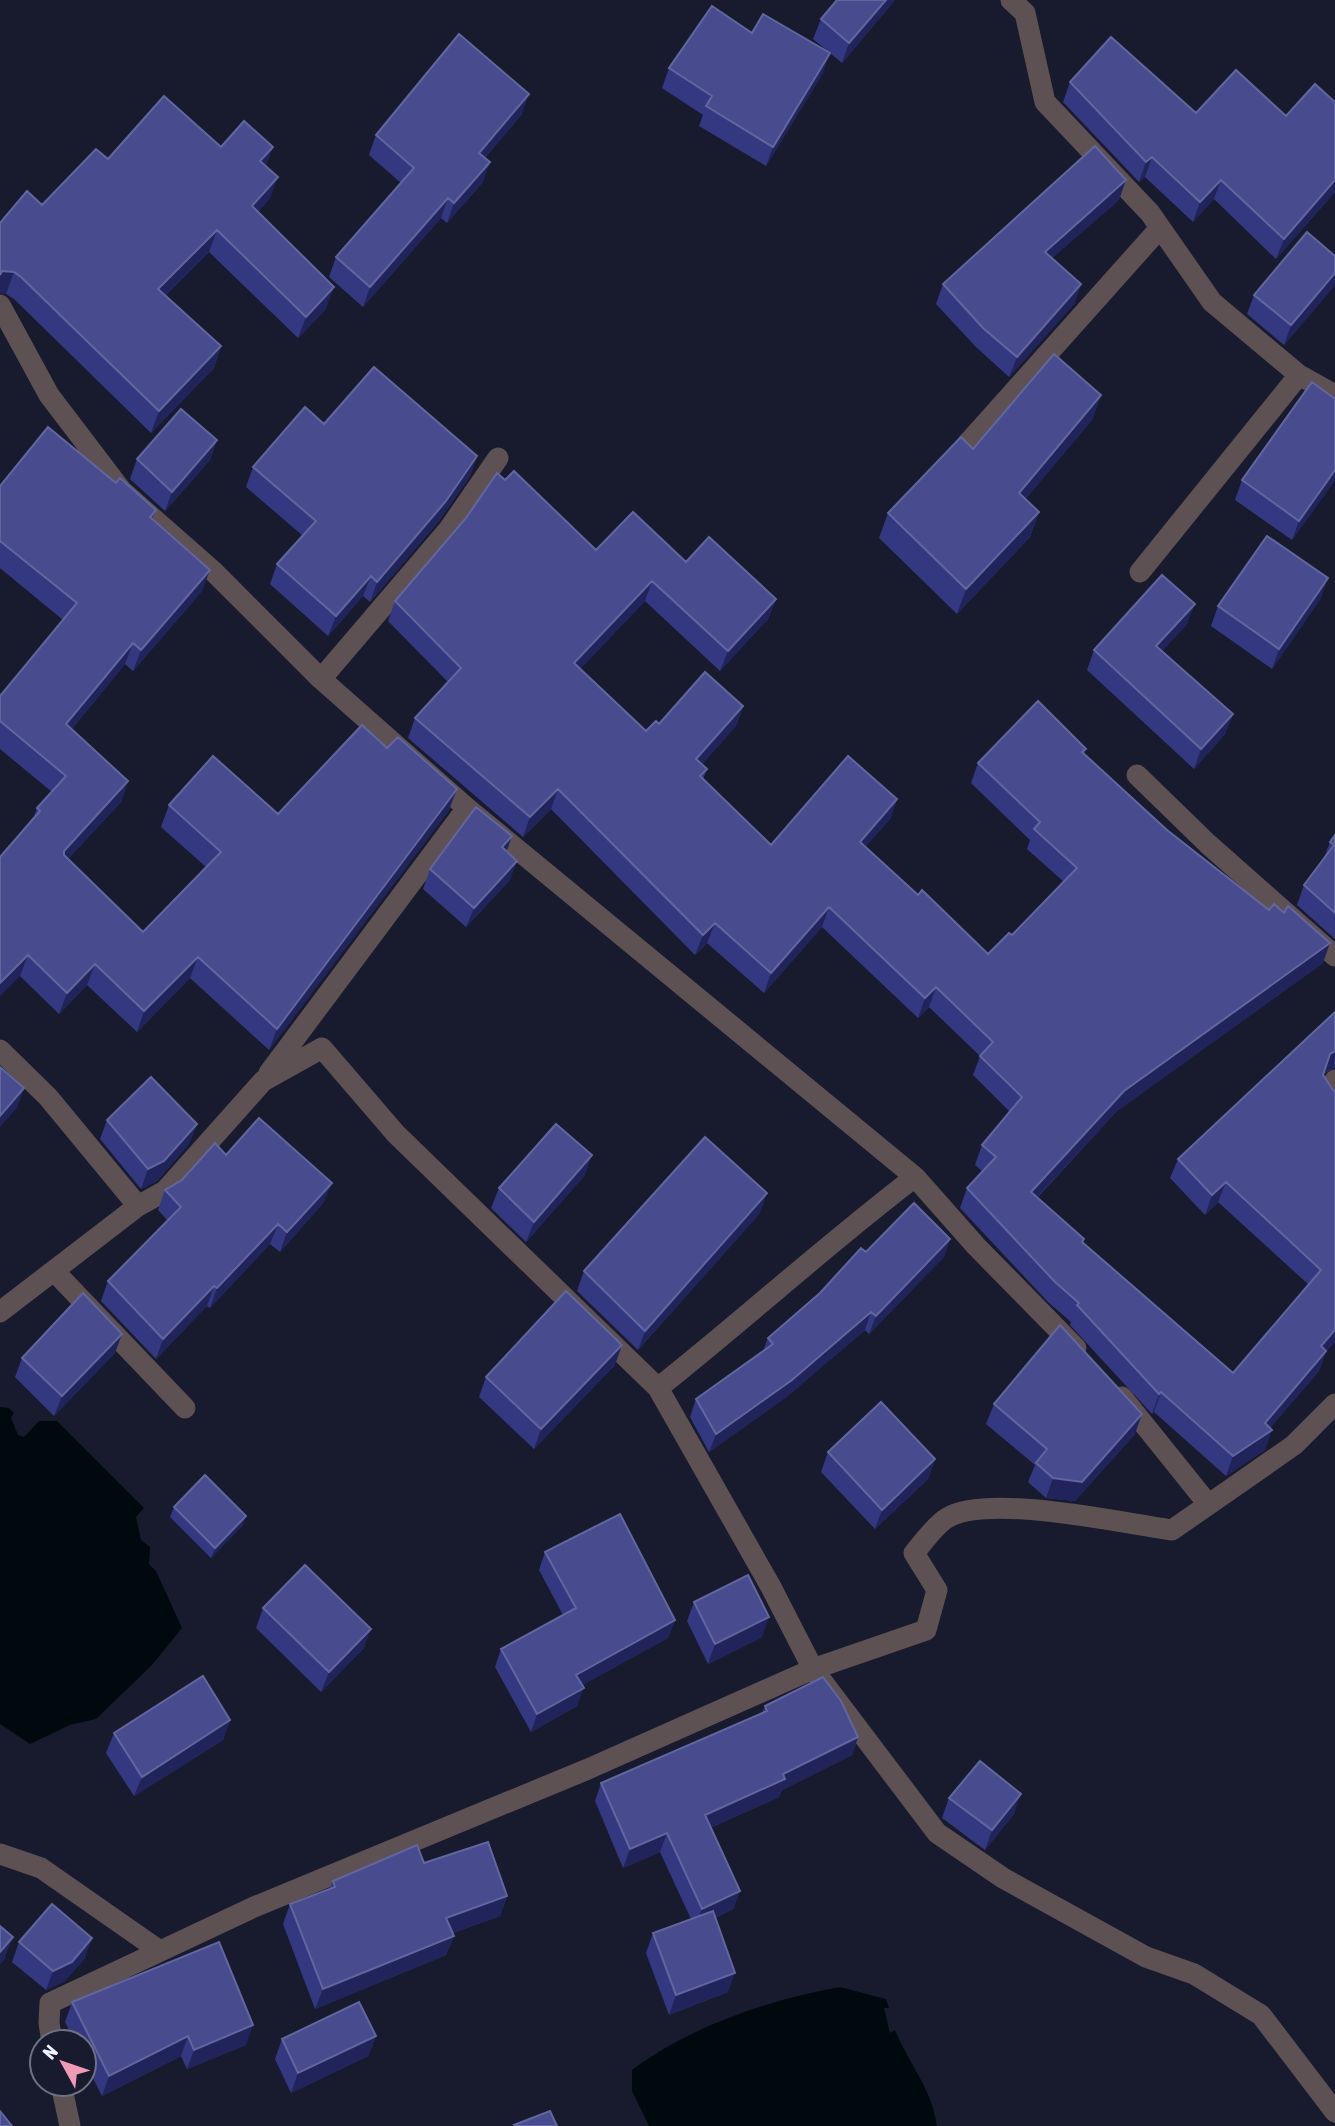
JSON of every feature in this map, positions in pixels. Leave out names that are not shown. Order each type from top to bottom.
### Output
[{"type":"street","points":[[1011,0],[1026,13],[1045,102],[1150,213],[1212,302],[1299,375],[1335,395]]},
{"type":"street","points":[[967,444],[1160,228]]},
{"type":"street","points":[[0,305],[49,395],[122,491],[214,572],[321,679],[467,808],[915,1177],[976,1245],[1091,1363]]},
{"type":"street","points":[[1140,572],[1299,375]]},
{"type":"street","points":[[321,679],[449,529],[498,458]]},
{"type":"street","points":[[1137,775],[1208,844],[1335,957]]},
{"type":"street","points":[[0,1312],[138,1206],[165,1191],[263,1081],[467,808]]},
{"type":"street","points":[[263,1081],[322,1048],[396,1135],[658,1388],[771,1587],[813,1669],[937,1833],[1003,1878],[1146,1957],[1194,1974],[1261,2015],[1335,2112]]},
{"type":"street","points":[[0,1050],[48,1097],[138,1206]]},
{"type":"street","points":[[1335,1080],[1329,1094],[1335,1101]]},
{"type":"street","points":[[658,1388],[755,1311],[848,1227],[915,1177]]},
{"type":"street","points":[[54,1271],[185,1408]]},
{"type":"street","points":[[1108,1382],[1209,1504]]},
{"type":"street","points":[[49,2028],[50,2003],[254,1907],[589,1769],[813,1669],[926,1630],[937,1590],[914,1553],[947,1518],[975,1509],[1004,1507],[1172,1530],[1294,1444],[1335,1404]]},
{"type":"street","points":[[0,1854],[41,1868],[160,1951]]},
{"type":"street","points":[[64,2098],[70,2126]]},
{"type":"shaded area","points":[[0,1407],[9,1408],[14,1413],[11,1418],[18,1435],[24,1437],[39,1421],[57,1421],[144,1508],[136,1517],[141,1540],[150,1547],[149,1564],[156,1571],[182,1628],[152,1665],[96,1719],[70,1725],[30,1744],[0,1724]]},
{"type":"shaded area","points":[[840,1987],[886,1999],[889,2008],[884,2008],[890,2033],[895,2030],[925,2088],[937,2126],[649,2126],[632,2091],[632,2070],[679,2040],[731,2017],[785,1999]]},
{"type":"building","points":[[837,0],[886,0],[849,43],[821,19]]},
{"type":"building","points":[[712,6],[752,33],[763,14],[830,53],[773,147],[706,106],[712,96],[669,68]]},
{"type":"building","points":[[459,34],[529,94],[479,153],[490,162],[454,203],[448,198],[370,287],[336,257],[414,168],[376,135]]},
{"type":"building","points":[[1111,37],[1196,113],[1236,70],[1286,116],[1315,84],[1335,102],[1335,180],[1284,239],[1221,180],[1200,202],[1152,157],[1146,162],[1070,82]]},
{"type":"building","points":[[164,96],[221,147],[244,121],[273,147],[260,161],[278,177],[252,206],[334,287],[306,317],[217,230],[158,289],[221,346],[159,411],[21,277],[14,272],[2,271],[0,275],[0,223],[27,191],[42,205],[96,149],[108,159]]},
{"type":"building","points":[[1095,146],[1126,180],[1045,252],[1081,284],[1017,357],[983,328],[943,284]]},
{"type":"building","points":[[1307,232],[1335,256],[1335,273],[1291,325],[1254,295]]},
{"type":"building","points":[[1054,354],[1101,395],[1019,493],[1039,512],[966,589],[888,513],[961,437],[973,449]]},
{"type":"building","points":[[374,367],[477,456],[446,501],[377,582],[371,576],[336,616],[277,564],[316,521],[253,467],[305,407],[324,424]]},
{"type":"building","points":[[1312,382],[1335,399],[1335,470],[1299,521],[1242,480]]},
{"type":"building","points":[[181,409],[217,440],[172,492],[137,459]]},
{"type":"building","points":[[48,427],[116,483],[120,478],[156,510],[150,517],[210,570],[141,650],[133,643],[66,724],[128,781],[64,851],[64,855],[143,932],[221,852],[169,805],[213,756],[278,814],[362,725],[387,748],[398,737],[457,789],[277,1029],[198,957],[144,1011],[95,964],[67,993],[28,955],[0,983],[0,857],[40,811],[37,808],[66,776],[0,721],[0,696],[77,603],[0,541],[0,486]]},
{"type":"building","points":[[514,471],[596,550],[633,512],[686,562],[709,537],[776,599],[728,651],[652,581],[574,663],[646,731],[656,721],[659,724],[705,672],[743,706],[696,759],[707,769],[700,776],[771,845],[848,756],[897,799],[860,842],[918,895],[922,890],[988,954],[1009,933],[1012,935],[1077,868],[1034,829],[1040,822],[978,763],[1038,701],[1086,749],[1082,752],[1167,830],[1269,910],[1274,904],[1284,913],[1288,906],[1330,943],[1124,1091],[1031,1192],[1084,1239],[1082,1242],[1233,1373],[1321,1270],[1226,1182],[1212,1195],[1178,1159],[1335,1012],[1335,1051],[1330,1054],[1323,1075],[1335,1091],[1335,1330],[1321,1346],[1326,1351],[1265,1423],[1272,1430],[1233,1456],[1161,1392],[1159,1394],[1077,1305],[1079,1303],[1055,1282],[967,1188],[996,1157],[982,1145],[1022,1097],[980,1056],[993,1042],[936,987],[925,998],[829,907],[771,973],[715,923],[703,935],[558,789],[530,817],[415,718],[461,668],[395,601],[466,518],[497,473],[505,480]]},
{"type":"building","points":[[1267,536],[1328,578],[1279,649],[1218,606]]},
{"type":"building","points":[[1162,575],[1195,604],[1156,646],[1233,714],[1201,749],[1094,650]]},
{"type":"building","points":[[476,807],[512,836],[502,847],[517,861],[474,908],[430,869]]},
{"type":"building","points":[[1335,835],[1335,913],[1304,885],[1334,845],[1330,842]]},
{"type":"building","points":[[0,1067],[24,1088],[0,1116]]},
{"type":"building","points":[[151,1077],[197,1124],[164,1161],[148,1169],[107,1120]]},
{"type":"building","points":[[259,1118],[332,1183],[287,1232],[278,1224],[217,1288],[214,1286],[163,1339],[108,1281],[181,1207],[165,1190],[182,1180],[215,1143],[226,1155]]},
{"type":"building","points":[[556,1124],[592,1155],[534,1222],[499,1188]]},
{"type":"building","points":[[705,1137],[767,1193],[645,1331],[584,1271]]},
{"type":"building","points":[[914,1203],[950,1239],[876,1316],[871,1312],[792,1380],[716,1434],[696,1399],[773,1344],[768,1338],[820,1293],[861,1248],[866,1252]]},
{"type":"building","points":[[566,1291],[622,1345],[541,1429],[486,1377]]},
{"type":"building","points":[[83,1293],[122,1334],[62,1396],[22,1358]]},
{"type":"building","points":[[1060,1325],[1142,1414],[1082,1482],[1053,1478],[1036,1463],[1047,1449],[994,1404]]},
{"type":"building","points":[[881,1402],[935,1459],[882,1510],[828,1452]]},
{"type":"building","points":[[205,1475],[246,1516],[215,1548],[174,1507]]},
{"type":"building","points":[[620,1514],[675,1620],[576,1675],[584,1688],[537,1714],[501,1649],[576,1608],[545,1552]]},
{"type":"building","points":[[305,1565],[371,1629],[329,1672],[263,1608]]},
{"type":"building","points":[[748,1575],[769,1617],[715,1644],[694,1602]]},
{"type":"building","points":[[203,1676],[230,1720],[142,1777],[114,1733]]},
{"type":"building","points":[[823,1677],[841,1701],[858,1737],[783,1774],[785,1779],[705,1815],[740,1891],[702,1909],[667,1833],[630,1849],[601,1783],[767,1711],[765,1706]]},
{"type":"building","points":[[980,1761],[1021,1794],[992,1830],[949,1798]]},
{"type":"building","points":[[488,1842],[507,1896],[446,1918],[454,1936],[323,1989],[290,1904],[335,1887],[333,1881],[417,1845],[424,1863]]},
{"type":"building","points":[[52,1904],[92,1938],[72,1962],[53,1971],[19,1942]]},
{"type":"building","points":[[713,1911],[735,1973],[676,1995],[653,1933]]},
{"type":"building","points":[[0,1926],[13,1937],[0,1952]]},
{"type":"building","points":[[219,1942],[253,2025],[194,2050],[188,2036],[109,2076],[98,2054],[98,2028],[85,2028],[72,2002]]},
{"type":"building","points":[[359,2002],[376,2036],[298,2073],[282,2039]]},
{"type":"building","points":[[0,2111],[12,2126],[0,2126]]},
{"type":"building","points":[[550,2111],[557,2126],[514,2125]]}]
